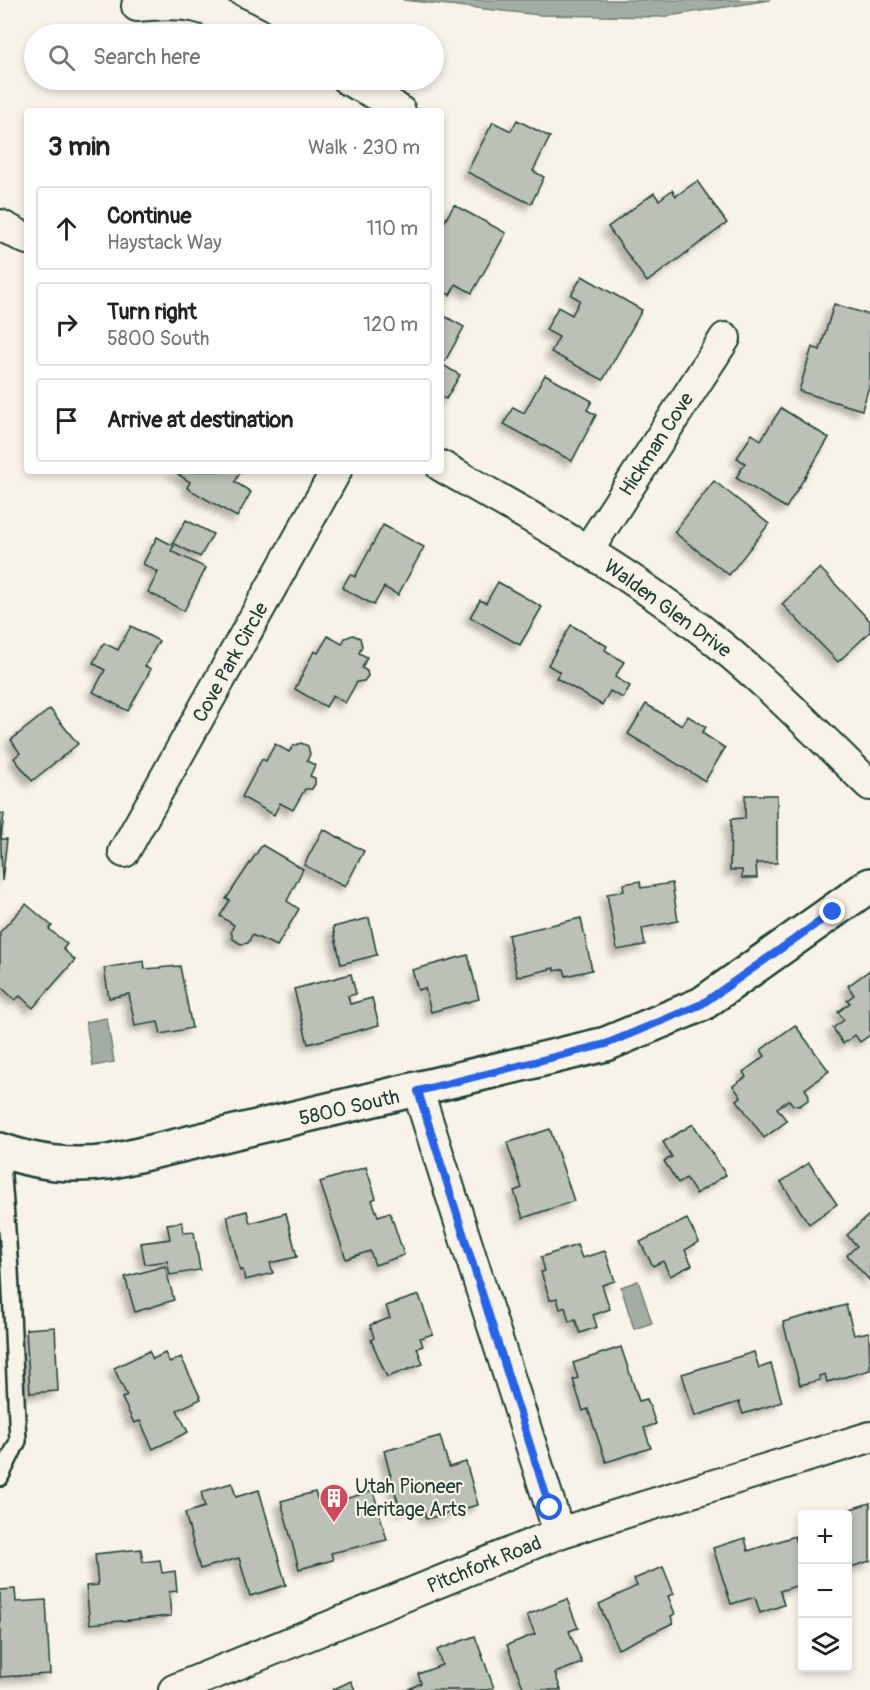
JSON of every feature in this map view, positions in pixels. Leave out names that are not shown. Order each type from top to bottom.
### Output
[{"type":"street","points":[[137,6],[188,3],[206,8],[239,24]]},
{"type":"street","points":[[367,90],[396,108]]},
{"type":"street","points":[[0,225],[24,237]]},
{"type":"street","name":"Hickman Cove","points":[[588,550],[725,338]]},
{"type":"street","name":"Walden Glen Drive","points":[[444,468],[627,574],[730,652],[870,785]]},
{"type":"street","name":"Cove Park Circle","points":[[124,852],[334,474]]},
{"type":"street","name":"5800 South","points":[[0,1150],[48,1164],[78,1166],[109,1162],[418,1091],[606,1044],[702,1004],[870,885]]},
{"type":"street","points":[[418,1091],[559,1533]]},
{"type":"street","name":"Pitchfork Road","points":[[174,1690],[559,1533],[870,1437]]},
{"type":"lane","points":[[0,1150],[10,1270],[18,1441],[0,1478]]},
{"type":"shaded area","points":[[403,0],[770,0],[662,17],[540,15]]},
{"type":"shaded area","points":[[107,1018],[114,1062],[93,1066],[86,1022]]},
{"type":"shaded area","points":[[638,1281],[652,1323],[634,1329],[621,1287]]},
{"type":"building","points":[[517,120],[550,137],[533,171],[544,177],[531,204],[467,172],[493,122],[511,131]]},
{"type":"building","points":[[697,181],[727,223],[647,282],[608,227],[654,193],[659,200],[672,190],[676,196]]},
{"type":"building","points":[[454,205],[506,233],[472,293],[456,284],[450,295],[444,292],[444,223]]},
{"type":"building","points":[[582,276],[642,310],[603,380],[551,352],[559,337],[546,330],[558,307],[572,315],[580,300],[571,295]]},
{"type":"building","points":[[834,304],[870,315],[870,383],[862,410],[799,391],[812,347],[820,350]]},
{"type":"building","points":[[444,316],[464,327],[444,363]]},
{"type":"building","points":[[444,366],[460,375],[446,399],[444,398]]},
{"type":"building","points":[[545,375],[592,401],[587,410],[596,415],[572,461],[504,424],[513,407],[524,413]]},
{"type":"building","points":[[781,408],[829,438],[786,508],[736,478],[745,463],[737,458],[752,434],[761,440]]},
{"type":"building","points":[[178,474],[239,474],[235,482],[251,492],[237,517],[187,488],[190,482]]},
{"type":"building","points":[[714,481],[769,524],[729,575],[674,532]]},
{"type":"building","points":[[186,520],[213,534],[200,557],[173,543]]},
{"type":"building","points":[[383,525],[424,547],[398,595],[384,587],[374,605],[342,588],[350,574],[355,577]]},
{"type":"building","points":[[157,537],[174,546],[171,551],[206,568],[184,611],[148,592],[158,572],[143,564]]},
{"type":"building","points":[[820,568],[870,621],[870,632],[838,662],[782,604]]},
{"type":"building","points":[[498,582],[542,607],[520,645],[470,617],[480,600],[486,603]]},
{"type":"building","points":[[571,625],[607,646],[605,650],[624,662],[615,677],[630,686],[623,698],[610,691],[602,705],[556,678],[560,672],[548,665]]},
{"type":"building","points":[[131,626],[159,641],[145,666],[151,669],[128,711],[93,692],[105,670],[93,663],[104,643],[118,650]]},
{"type":"building","points":[[353,635],[360,638],[362,646],[359,653],[367,657],[362,668],[367,671],[368,676],[364,681],[357,682],[345,703],[333,695],[326,707],[295,689],[314,651],[318,653],[328,636],[342,644],[345,638]]},
{"type":"building","points":[[646,704],[682,726],[688,716],[706,727],[702,733],[725,748],[705,781],[628,734]]},
{"type":"building","points":[[50,709],[78,744],[32,781],[14,758],[20,753],[11,740]]},
{"type":"building","points":[[301,743],[308,746],[310,754],[307,761],[315,765],[310,776],[315,778],[315,784],[312,789],[305,789],[293,810],[280,803],[274,815],[242,797],[262,759],[266,761],[275,744],[289,752],[293,746]]},
{"type":"building","points":[[745,795],[777,795],[777,863],[756,863],[757,878],[742,878],[742,870],[730,870],[731,819],[745,818]]},
{"type":"building","points":[[0,813],[4,814],[1,839],[7,839],[2,881]]},
{"type":"building","points":[[323,829],[364,851],[345,887],[304,865]]},
{"type":"building","points":[[262,845],[303,869],[287,901],[299,909],[277,946],[252,935],[248,943],[241,944],[233,939],[231,931],[234,925],[220,916],[230,900],[226,899]]},
{"type":"building","points":[[640,881],[641,888],[672,883],[678,921],[642,928],[645,945],[617,950],[607,894],[624,891],[623,884]]},
{"type":"building","points":[[26,904],[52,926],[49,929],[67,944],[63,949],[75,960],[33,1008],[20,996],[15,1000],[0,986],[0,932]]},
{"type":"building","points":[[369,918],[377,955],[341,964],[333,927]]},
{"type":"building","points":[[581,918],[592,970],[566,976],[564,969],[554,971],[554,968],[517,977],[508,935]]},
{"type":"building","points":[[468,955],[479,999],[431,1012],[425,988],[418,990],[412,970]]},
{"type":"building","points":[[144,961],[145,969],[180,966],[192,1028],[161,1034],[158,1022],[135,1026],[129,994],[109,998],[104,968]]},
{"type":"building","points":[[870,970],[870,1035],[860,1042],[855,1035],[843,1044],[833,1028],[844,1020],[838,1012],[850,1003],[847,1000],[854,995],[848,986]]},
{"type":"building","points":[[351,974],[356,994],[348,996],[350,1004],[372,998],[379,1025],[308,1044],[294,989]]},
{"type":"building","points":[[795,1025],[829,1071],[805,1089],[809,1095],[808,1100],[799,1106],[793,1105],[789,1100],[777,1108],[787,1121],[764,1138],[737,1100],[741,1097],[733,1086],[746,1077],[743,1072],[765,1056],[761,1050]]},
{"type":"building","points":[[693,1124],[726,1175],[696,1194],[686,1178],[678,1183],[664,1161],[672,1157],[663,1142]]},
{"type":"building","points":[[550,1129],[574,1201],[523,1218],[514,1191],[522,1188],[507,1143]]},
{"type":"building","points":[[809,1163],[837,1204],[809,1224],[781,1182]]},
{"type":"building","points":[[366,1167],[376,1198],[372,1200],[378,1216],[390,1212],[404,1255],[375,1265],[370,1251],[346,1259],[320,1182]]},
{"type":"building","points":[[247,1211],[250,1223],[286,1213],[297,1257],[270,1263],[273,1273],[245,1280],[243,1270],[240,1271],[227,1216]]},
{"type":"building","points":[[870,1214],[870,1281],[847,1255],[857,1246],[847,1235]]},
{"type":"building","points":[[687,1219],[699,1242],[685,1250],[692,1265],[670,1276],[663,1261],[653,1266],[640,1242]]},
{"type":"building","points":[[182,1222],[183,1233],[194,1232],[200,1270],[170,1275],[167,1261],[145,1264],[141,1243],[170,1239],[167,1224]]},
{"type":"building","points":[[577,1245],[582,1258],[605,1251],[615,1281],[602,1285],[610,1309],[593,1315],[597,1327],[580,1333],[575,1319],[569,1322],[565,1307],[560,1309],[557,1298],[550,1300],[541,1272],[545,1271],[541,1257]]},
{"type":"building","points":[[165,1266],[174,1300],[135,1312],[125,1277]]},
{"type":"building","points":[[419,1295],[433,1334],[420,1338],[423,1346],[417,1348],[423,1364],[387,1377],[371,1340],[374,1338],[370,1325],[390,1318],[386,1306]]},
{"type":"building","points":[[846,1305],[854,1335],[869,1332],[870,1370],[827,1382],[825,1374],[819,1376],[820,1380],[800,1385],[783,1322]]},
{"type":"building","points":[[55,1327],[58,1391],[30,1393],[26,1329]]},
{"type":"building","points":[[621,1347],[639,1401],[647,1399],[656,1424],[644,1428],[651,1448],[606,1462],[588,1409],[583,1411],[573,1380],[578,1378],[573,1363]]},
{"type":"building","points":[[149,1351],[153,1359],[165,1353],[170,1363],[181,1357],[201,1399],[177,1410],[188,1432],[153,1449],[140,1421],[134,1423],[122,1398],[127,1396],[114,1368]]},
{"type":"building","points":[[754,1352],[759,1368],[771,1364],[782,1402],[743,1414],[739,1402],[695,1416],[682,1374]]},
{"type":"building","points":[[440,1436],[449,1467],[466,1462],[478,1505],[426,1519],[422,1504],[400,1510],[384,1451]]},
{"type":"building","points":[[232,1483],[236,1497],[259,1490],[286,1585],[250,1596],[239,1558],[200,1569],[185,1513],[205,1507],[201,1492]]},
{"type":"building","name":"Utah Pioneer Heritage Arts","points":[[373,1491],[387,1540],[331,1553],[333,1560],[299,1569],[281,1501],[315,1492],[320,1506]]},
{"type":"building","points":[[870,1503],[870,1561],[852,1567],[852,1510],[847,1510]]},
{"type":"building","points":[[795,1536],[798,1547],[798,1585],[780,1591],[784,1605],[760,1613],[755,1597],[731,1604],[713,1548],[745,1538],[748,1551]]},
{"type":"building","points":[[141,1549],[143,1562],[160,1560],[162,1573],[175,1571],[177,1591],[169,1592],[171,1616],[90,1624],[86,1586],[98,1585],[95,1554]]},
{"type":"building","points":[[663,1567],[674,1594],[668,1596],[675,1614],[671,1616],[673,1623],[618,1649],[599,1604],[637,1586],[634,1579]]},
{"type":"building","points":[[15,1589],[16,1602],[46,1600],[50,1674],[0,1677],[0,1590]]},
{"type":"building","points":[[567,1599],[578,1628],[569,1631],[582,1663],[555,1673],[561,1690],[524,1690],[507,1645],[535,1634],[527,1615]]},
{"type":"building","points":[[475,1636],[494,1688],[487,1690],[407,1690],[421,1683],[418,1674],[442,1665],[437,1650]]},
{"type":"building","points":[[351,1681],[355,1690],[332,1690]]},
{"type":"place","name":"Utah Pioneer Heritage Arts","points":[[334,1524]]},
{"type":"route","points":[[550,1508],[418,1091],[606,1044],[702,1004],[833,912]]}]
